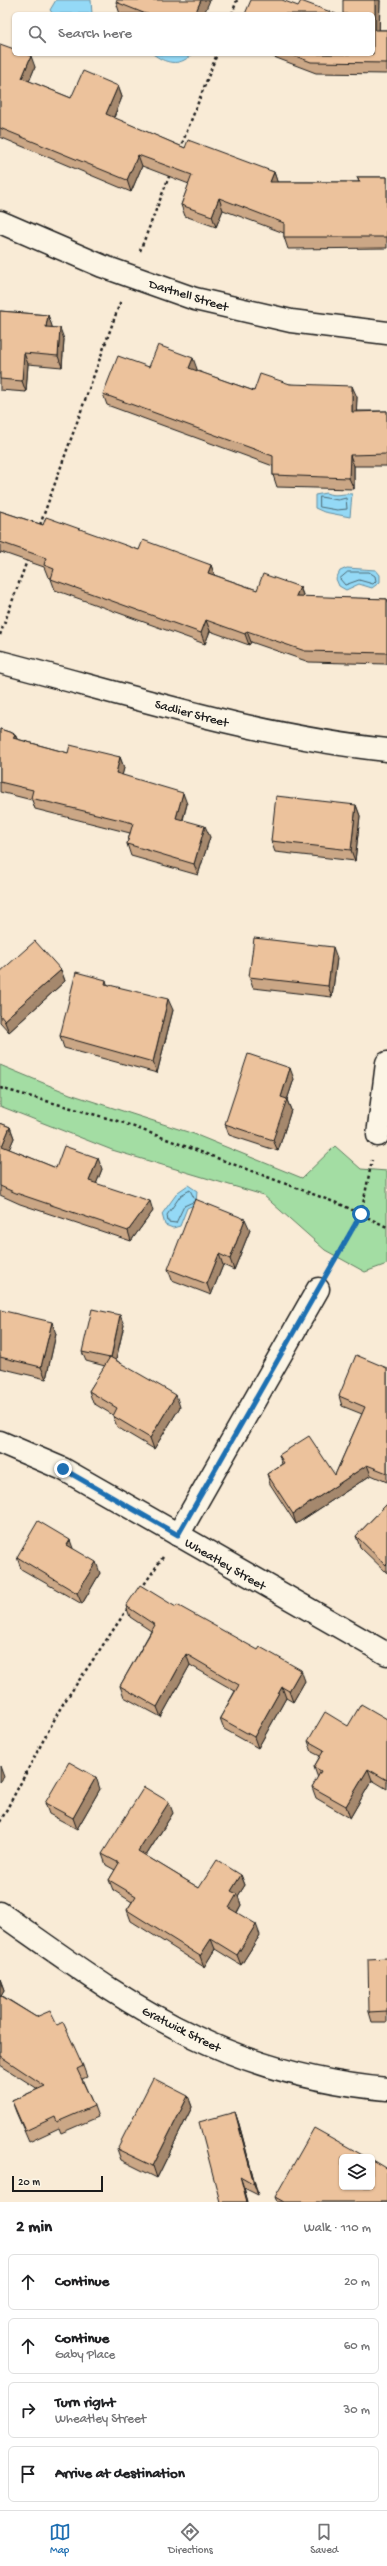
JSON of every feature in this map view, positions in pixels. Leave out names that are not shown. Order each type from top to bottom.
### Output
[{"type":"street","name":"Dartnell Street","points":[[0,222],[130,276],[195,299],[290,321],[387,333]]},
{"type":"street","name":"Sadlier Street","points":[[0,662],[239,725],[334,744],[387,750]]},
{"type":"street","points":[[378,1135],[387,1063]]},
{"type":"street","points":[[178,1535],[318,1289]]},
{"type":"street","name":"Wheatley Street","points":[[0,1442],[63,1469],[387,1654]]},
{"type":"street","name":"Gratwick Street","points":[[0,1913],[121,1996],[194,2037],[232,2054],[309,2078],[348,2086],[387,2089]]},
{"type":"path","points":[[233,12],[237,0]]},
{"type":"path","points":[[180,150],[216,56]]},
{"type":"path","points":[[38,530],[130,276],[171,172]]},
{"type":"path","points":[[0,635],[30,553]]},
{"type":"path","points":[[0,1088],[121,1122],[342,1205],[387,1227]]},
{"type":"path","points":[[318,1289],[361,1214],[378,1135]]},
{"type":"path","points":[[139,1592],[178,1535]]},
{"type":"path","points":[[0,1822],[61,1707],[130,1605]]},
{"type":"green space","points":[[0,1065],[70,1094],[194,1134],[302,1178],[335,1146],[361,1169],[387,1171],[387,1264],[365,1272],[325,1250],[263,1195],[112,1150],[0,1106]]},
{"type":"water","points":[[56,0],[91,0],[92,12],[52,12],[50,10]]},
{"type":"water","points":[[156,56],[190,56],[182,61],[177,62],[162,60]]},
{"type":"water","points":[[326,493],[333,495],[352,494],[350,517],[324,512],[315,508],[315,495]]},
{"type":"water","points":[[347,568],[376,570],[380,575],[380,582],[372,588],[359,584],[346,590],[339,586],[336,579],[340,571]]},
{"type":"water","points":[[188,1185],[197,1191],[196,1204],[187,1208],[180,1226],[173,1228],[165,1225],[162,1214],[178,1192]]},
{"type":"building","points":[[117,0],[201,0],[196,12],[141,12],[116,2]]},
{"type":"building","points":[[251,0],[282,0],[298,6],[301,1],[331,12],[246,12]]},
{"type":"building","points":[[343,0],[375,0],[375,12],[343,12]]},
{"type":"building","points":[[375,30],[387,30],[387,63],[311,62],[295,56],[375,56]]},
{"type":"building","points":[[0,44],[12,48],[12,56],[31,56],[22,78],[71,98],[83,71],[118,86],[106,114],[185,148],[188,140],[274,172],[270,182],[360,182],[357,177],[387,177],[387,237],[284,237],[284,223],[219,198],[212,216],[181,205],[192,175],[138,155],[127,180],[0,128]]},
{"type":"building","points":[[0,311],[48,315],[46,327],[60,328],[58,356],[24,353],[22,381],[0,379]]},
{"type":"building","points":[[158,345],[193,358],[189,368],[254,391],[260,374],[290,384],[352,386],[352,412],[387,411],[387,454],[350,455],[349,478],[273,475],[273,456],[103,394],[118,356],[149,367]]},
{"type":"building","points":[[0,511],[43,525],[46,517],[139,550],[143,540],[211,565],[208,573],[257,590],[263,574],[300,587],[296,596],[387,599],[387,653],[305,651],[247,631],[245,634],[206,620],[201,633],[51,579],[54,569],[44,565],[46,558],[0,542]]},
{"type":"building","points":[[0,729],[15,734],[13,738],[68,753],[70,745],[120,757],[116,773],[183,793],[176,818],[205,826],[194,864],[127,844],[133,823],[31,798],[33,790],[0,782]]},
{"type":"building","points":[[276,796],[356,805],[351,850],[271,841]]},
{"type":"building","points":[[254,938],[333,947],[328,986],[249,977]]},
{"type":"building","points":[[35,941],[61,970],[4,1020],[0,1015],[0,972]]},
{"type":"building","points":[[76,972],[106,980],[105,984],[168,999],[153,1062],[60,1036]]},
{"type":"building","points":[[248,1054],[290,1068],[281,1097],[287,1099],[273,1140],[225,1124]]},
{"type":"building","points":[[0,1123],[10,1127],[2,1146],[56,1168],[64,1146],[98,1158],[89,1181],[150,1201],[128,1231],[16,1193],[0,1186]]},
{"type":"building","points":[[195,1199],[245,1219],[230,1259],[219,1254],[207,1284],[168,1269]]},
{"type":"building","points":[[92,1309],[120,1315],[110,1358],[82,1352]]},
{"type":"building","points":[[0,1310],[52,1322],[41,1367],[0,1357]]},
{"type":"building","points":[[356,1355],[387,1368],[387,1473],[367,1465],[293,1514],[267,1474],[284,1463],[279,1455],[309,1436],[335,1475],[365,1407],[339,1396]]},
{"type":"building","points":[[110,1357],[176,1395],[150,1438],[113,1416],[117,1408],[89,1391]]},
{"type":"building","points":[[387,1504],[387,1564],[386,1565],[356,1536]]},
{"type":"building","points":[[38,1521],[70,1540],[67,1545],[96,1562],[77,1593],[17,1557]]},
{"type":"building","points":[[140,1585],[176,1607],[177,1605],[258,1650],[260,1647],[301,1670],[289,1691],[282,1687],[254,1737],[220,1718],[239,1685],[186,1654],[157,1707],[120,1686],[155,1625],[126,1606]]},
{"type":"building","points":[[361,1704],[387,1719],[387,1780],[368,1769],[346,1806],[312,1787],[321,1771],[314,1767],[324,1750],[308,1741],[325,1712],[348,1726]]},
{"type":"building","points":[[69,1762],[96,1777],[73,1818],[45,1803]]},
{"type":"building","points":[[144,1787],[169,1802],[138,1851],[199,1888],[217,1860],[241,1875],[231,1891],[237,1894],[229,1908],[256,1924],[237,1955],[211,1939],[200,1956],[127,1910],[136,1896],[109,1880],[119,1863],[102,1854]]},
{"type":"building","points":[[387,1958],[387,2011],[369,2012],[368,1959]]},
{"type":"building","points":[[0,1995],[36,2017],[50,2011],[57,2025],[63,2022],[83,2066],[77,2069],[94,2106],[57,2122],[55,2117],[25,2131],[12,2101],[45,2086],[0,2056]]},
{"type":"building","points":[[153,2078],[188,2096],[153,2166],[117,2149]]},
{"type":"building","points":[[235,2112],[254,2184],[240,2176],[247,2202],[220,2202],[199,2122]]},
{"type":"building","points":[[314,2128],[361,2154],[339,2154],[339,2190],[375,2190],[375,2162],[387,2169],[387,2202],[284,2202],[275,2197]]},
{"type":"route","points":[[63,1469],[178,1535],[361,1214]]}]
